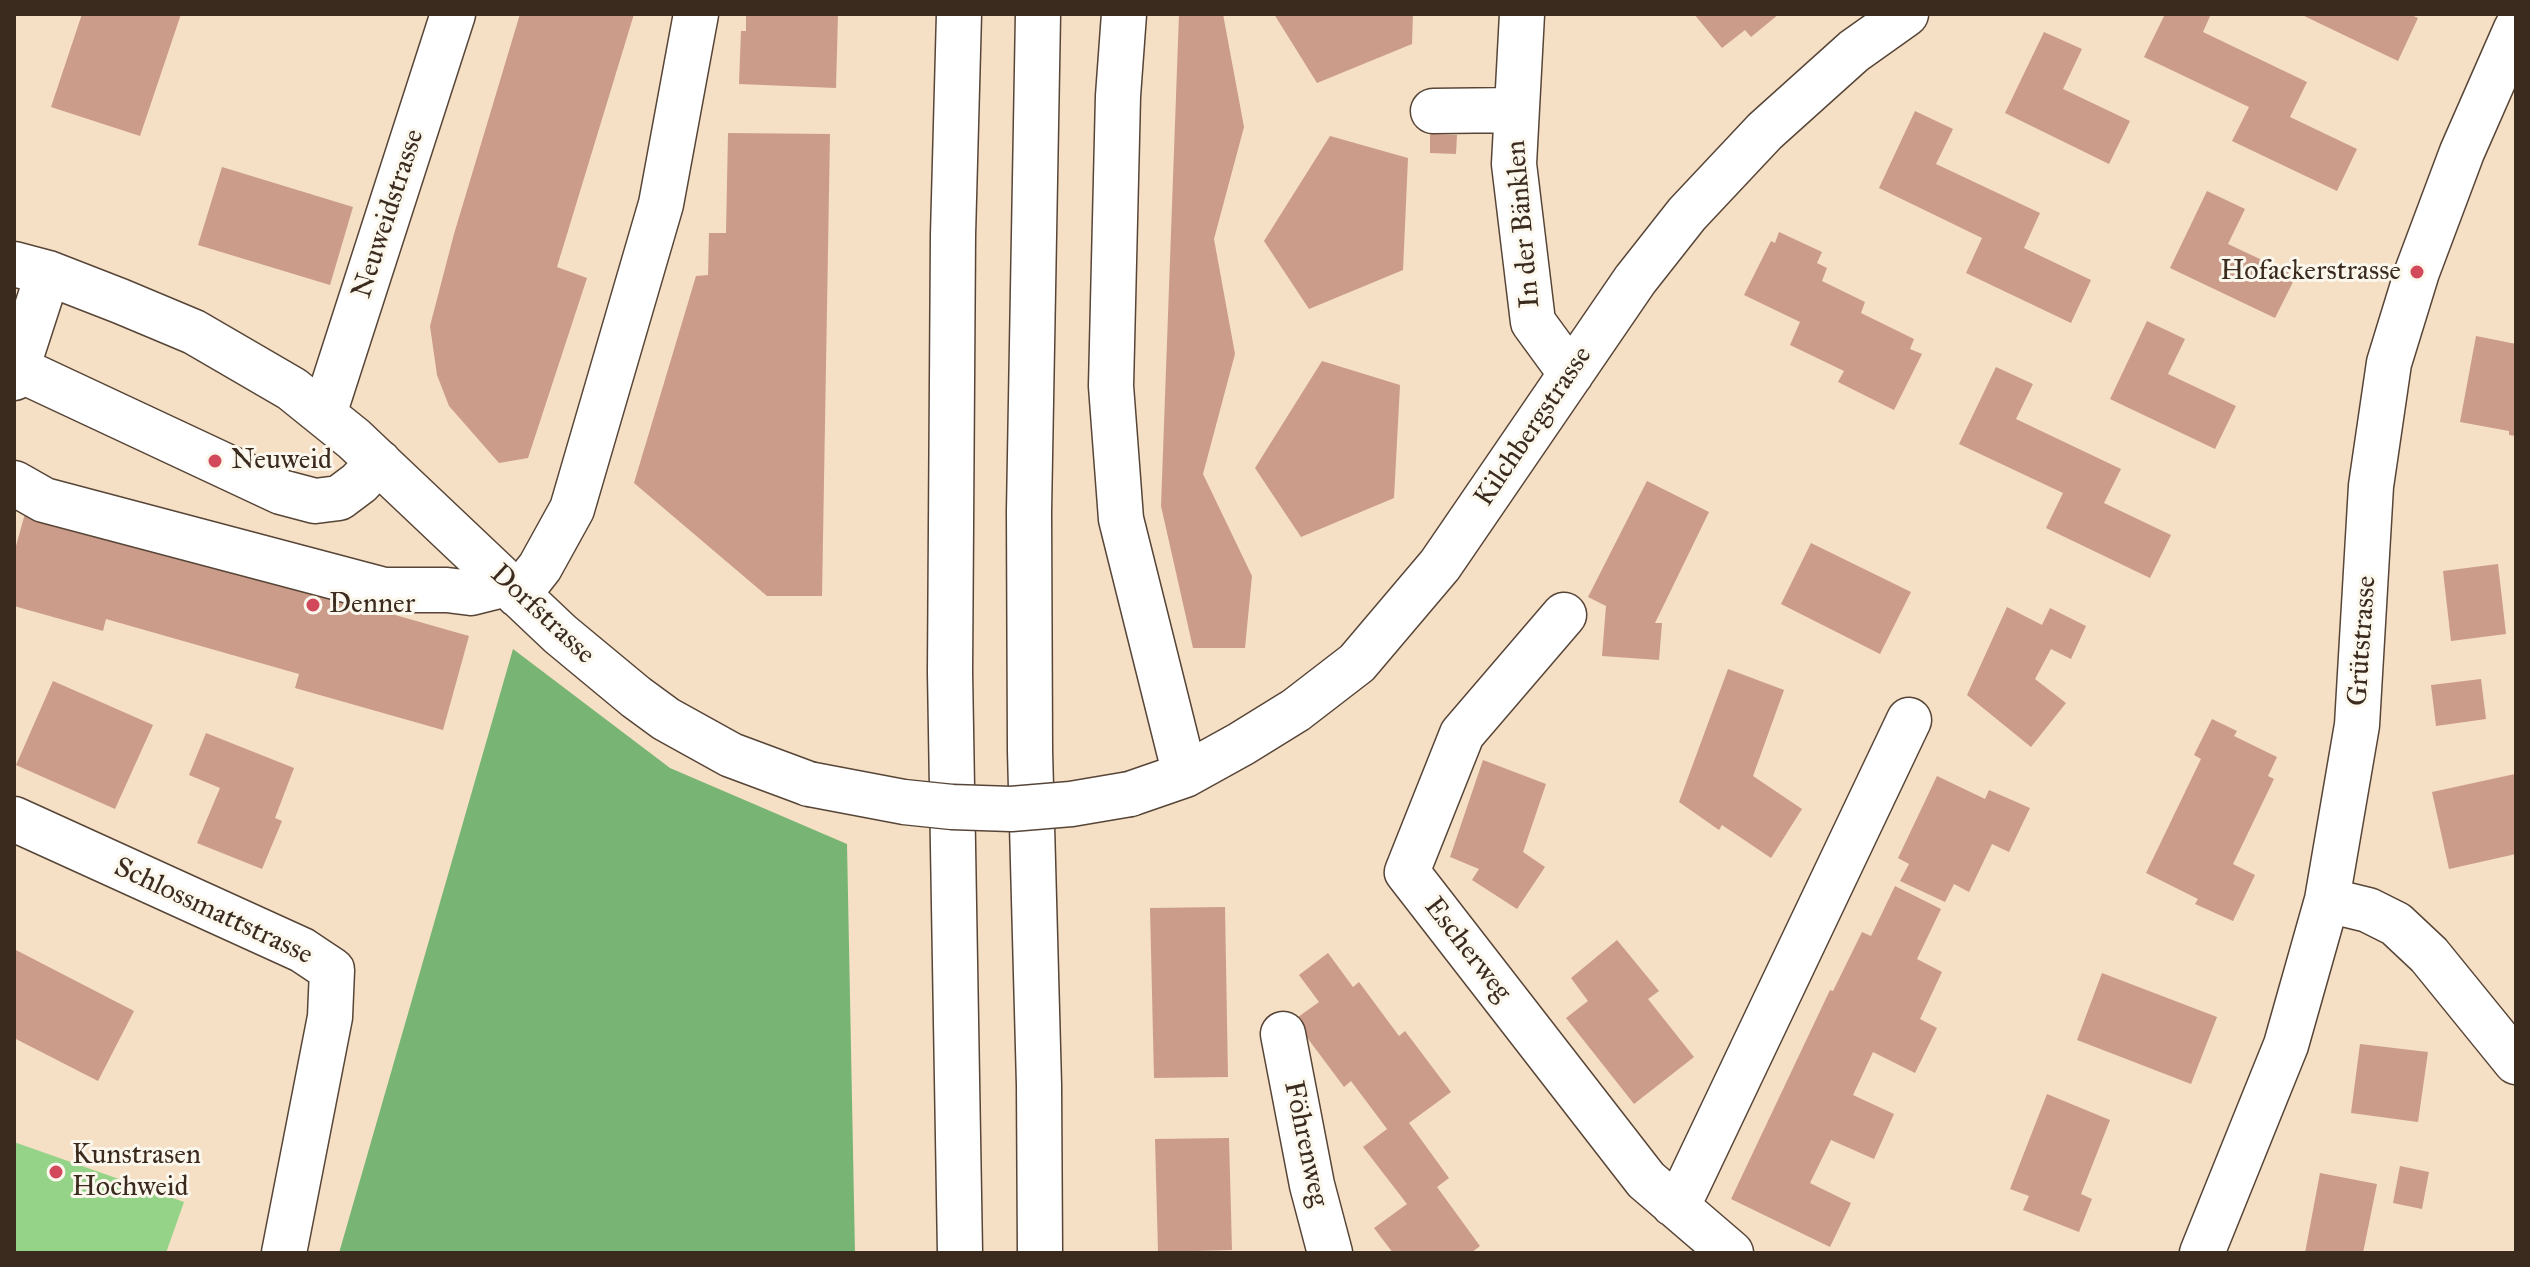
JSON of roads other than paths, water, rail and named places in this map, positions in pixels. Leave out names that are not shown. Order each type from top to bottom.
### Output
[{"type":"main road","name":"Neuweidstrasse","points":[[324,414],[453,14]]},
{"type":"main road","points":[[14,483],[44,500],[384,590],[471,593],[512,589],[540,567],[572,509],[661,204],[696,14]]},
{"type":"main road","points":[[959,14],[953,235],[950,672],[960,1253]]},
{"type":"main road","points":[[1038,14],[1029,527],[1040,1253]]},
{"type":"main road","points":[[1124,14],[1118,96],[1111,386],[1121,519],[1185,775]]},
{"type":"main road","name":"In der Bänklen","points":[[1522,14],[1514,164],[1533,322],[1571,374]]},
{"type":"main road","name":"Kilchbergstrasse","points":[[1130,794],[1185,775],[1241,744],[1296,710],[1357,663],[1440,565],[1635,280],[1687,214],[1765,131],[1854,51],[1906,14]]},
{"type":"main road","name":"Grütstrasse","points":[[2202,1253],[2286,1045],[2327,900],[2357,725],[2371,486],[2389,363],[2417,272],[2462,152],[2516,29]]},
{"type":"main road","points":[[1433,111],[1516,110]]},
{"type":"main road","name":"Dorfstrasse","points":[[31,269],[194,332],[253,364],[324,414],[379,462],[599,668],[666,719],[731,755],[809,784],[904,802],[952,807],[1026,808],[1130,794]]},
{"type":"main road","points":[[31,269],[16,374],[281,492],[315,501],[339,498],[379,462]]},
{"type":"main road","name":"Escherweg","points":[[1564,615],[1462,734],[1407,872],[1646,1180],[1731,1253]]},
{"type":"main road","points":[[1673,1204],[1686,1189],[1909,720]]},
{"type":"main road","name":"Schlossmattstrasse","points":[[14,819],[302,950],[332,970],[330,1017],[284,1253]]},
{"type":"main road","points":[[2327,900],[2368,910],[2396,924],[2429,955],[2516,1062]]},
{"type":"main road","name":"Föhrenweg","points":[[1283,1034],[1312,1185],[1330,1253]]},
{"type":"place","name":"Hofackerstrasse","points":[[2417,272]]},
{"type":"place","name":"Neuweid","points":[[215,461]]},
{"type":"place","name":"Denner","points":[[313,605]]},
{"type":"place","name":"Kunstrasen Hochweid","points":[[56,1172]]}]
